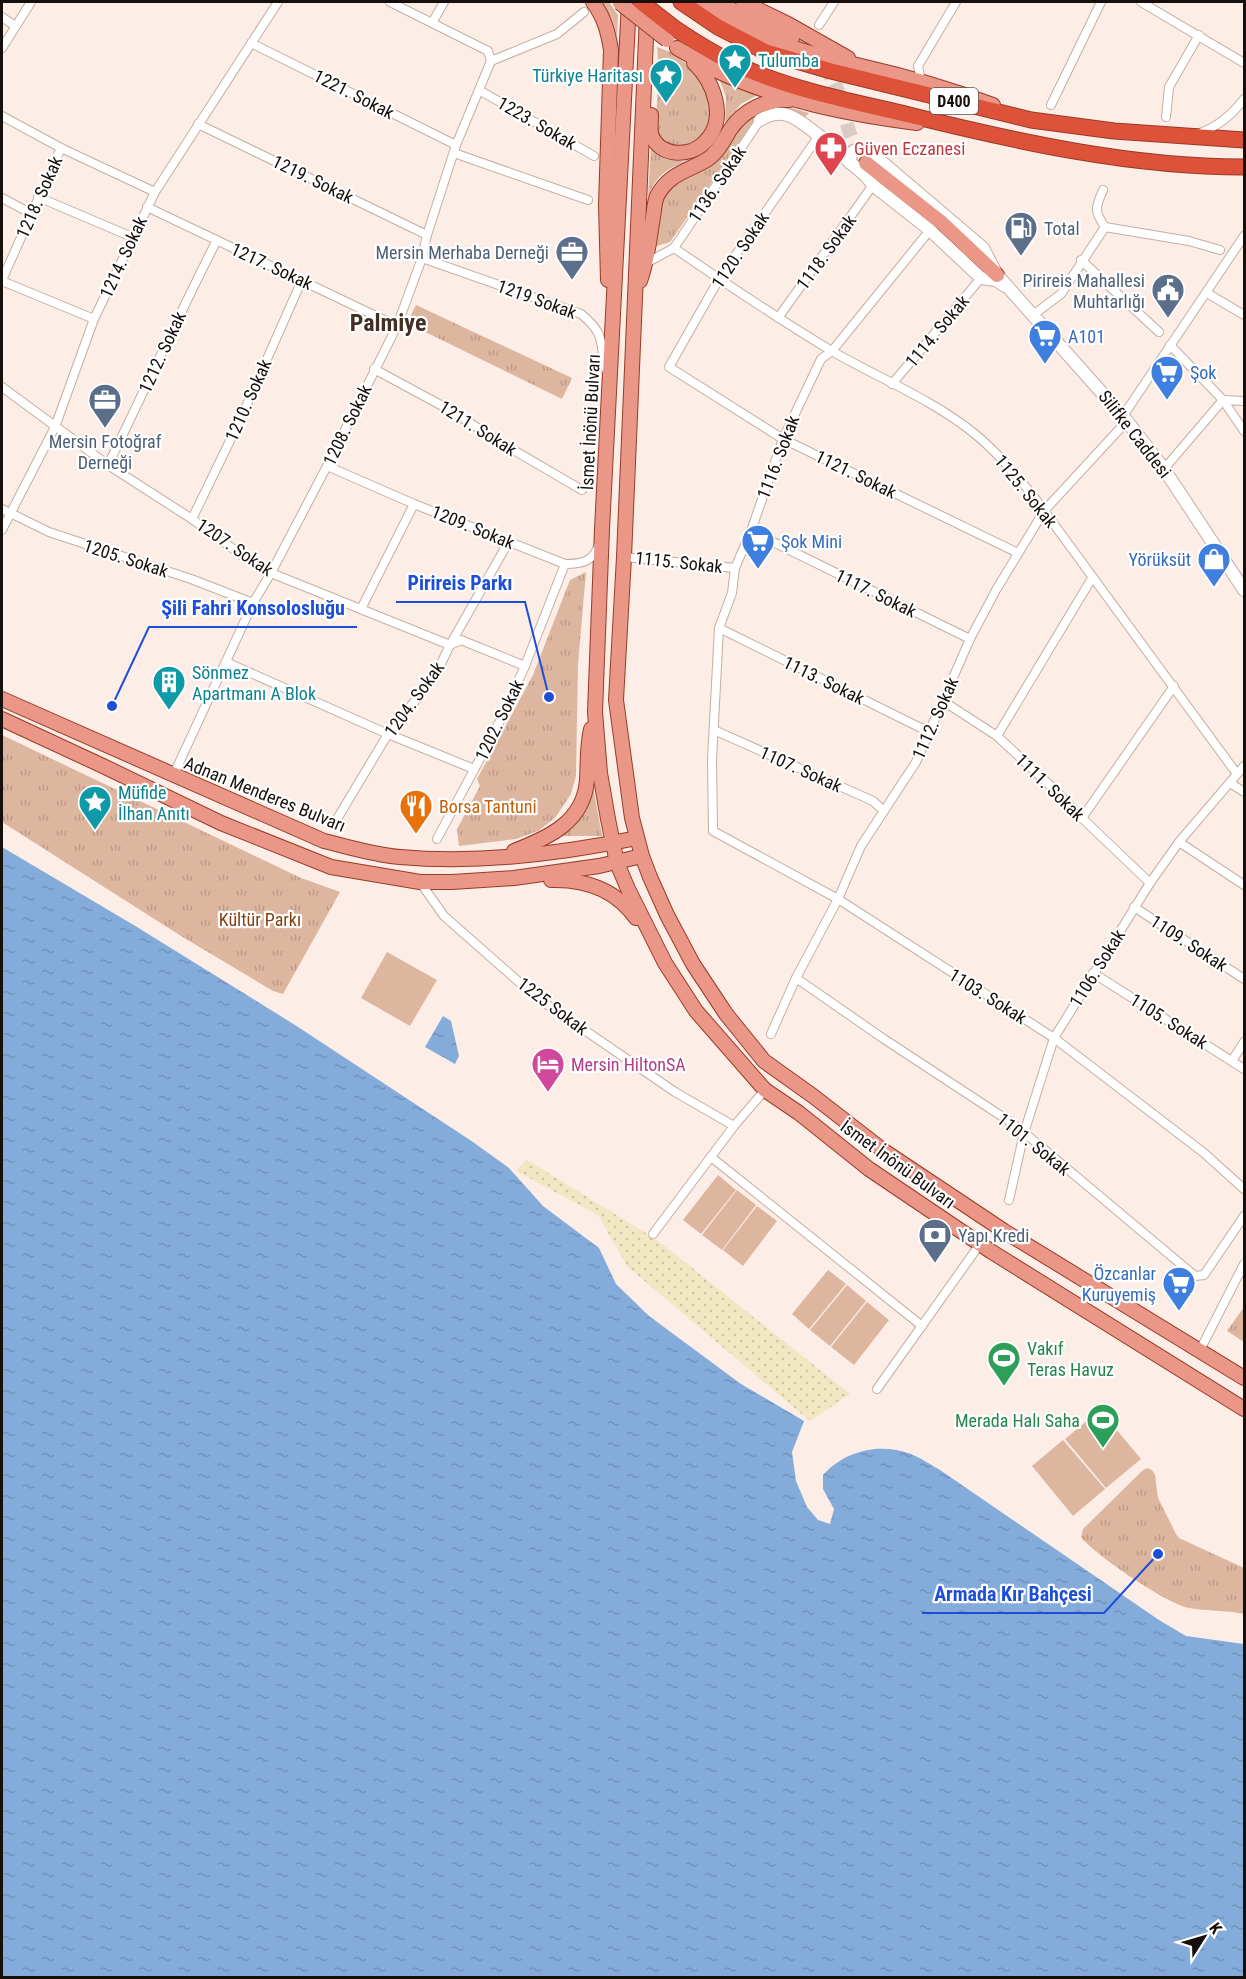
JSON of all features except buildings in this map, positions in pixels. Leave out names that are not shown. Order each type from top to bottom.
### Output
[{"type":"highway","name":"D400","points":[[641,2],[672,38],[706,49],[756,74],[822,93],[1046,147],[1118,158],[1243,168]]},
{"type":"highway","name":"D400","points":[[681,2],[718,27],[766,52],[831,71],[1031,120],[1113,131],[1245,141]]},
{"type":"main road","points":[[622,2],[716,70],[798,101],[847,113],[964,129]]},
{"type":"main road","name":"İsmet İnönü Bulvarı","points":[[622,2],[612,351],[602,529],[596,712],[600,773],[617,863],[665,963],[696,1011],[765,1090],[799,1113],[869,1169],[980,1244],[1245,1409]]},
{"type":"main road","points":[[637,838],[616,700],[648,2]]},
{"type":"main road","points":[[700,2],[716,14],[773,42],[822,57],[921,81],[970,96],[1031,120]]},
{"type":"main road","points":[[719,2],[747,19],[792,38]]},
{"type":"main road","points":[[743,2],[788,24],[860,66]]},
{"type":"main road","points":[[588,7],[601,12],[608,30],[611,50],[606,206],[612,351]]},
{"type":"main road","points":[[645,63],[649,77],[651,134],[667,151],[684,153],[696,149],[712,132],[716,120],[715,98],[702,70],[672,38]]},
{"type":"main road","points":[[635,294],[646,263],[656,197],[668,181],[677,173],[709,158],[738,120],[752,109],[778,100],[798,101]]},
{"type":"main road","points":[[866,163],[942,223],[998,275]]},
{"type":"main road","name":"Adnan Menderes Bulvarı","points":[[2,699],[324,841],[355,849],[399,857],[495,859],[637,838]]},
{"type":"main road","points":[[495,859],[555,833],[577,811],[587,783],[589,739],[596,712]]},
{"type":"main road","points":[[2,719],[220,824],[331,867],[420,882],[452,882],[514,878],[617,863],[642,856]]},
{"type":"main road","name":"İsmet İnönü Bulvarı","points":[[637,838],[642,856],[667,915],[693,964],[726,1014],[764,1060],[884,1151],[1004,1231],[1245,1378]]},
{"type":"main road","points":[[514,878],[531,881],[578,881],[608,893],[633,914],[665,963]]},
{"type":"main road","points":[[1179,1369],[1199,1352]]},
{"type":"street","points":[[2,48],[31,2]]},
{"type":"street","name":"1214. Sokak","points":[[2,530],[5,512],[55,428],[94,319],[147,207],[278,2]]},
{"type":"street","points":[[390,2],[488,51],[492,61],[557,34],[588,7]]},
{"type":"street","points":[[432,23],[444,2]]},
{"type":"street","points":[[819,26],[834,2]]},
{"type":"street","points":[[921,81],[918,66],[956,2]]},
{"type":"street","points":[[1051,105],[1101,2]]},
{"type":"street","points":[[1141,2],[1245,63]]},
{"type":"street","points":[[2,17],[15,26]]},
{"type":"street","points":[[1166,117],[1169,87],[1199,35]]},
{"type":"street","name":"1221. Sokak","points":[[251,42],[455,149],[588,200]]},
{"type":"street","name":"1208. Sokak","points":[[173,776],[253,603],[327,466],[396,326],[422,258],[427,235],[455,149],[492,61]]},
{"type":"street","name":"1223. Sokak","points":[[479,90],[594,156]]},
{"type":"street","points":[[1188,137],[1215,127],[1231,116],[1245,99]]},
{"type":"street","name":"Silifke Caddesi","points":[[760,120],[776,114],[789,115],[800,122],[873,185],[930,230],[981,278],[996,280],[1011,290]]},
{"type":"street","points":[[2,116],[61,148],[155,192]]},
{"type":"street","name":"1136. Sokak","points":[[674,248],[760,120]]},
{"type":"street","name":"1219. Sokak","points":[[198,124],[427,235]]},
{"type":"street","name":"1120. Sokak","points":[[669,368],[719,279],[818,137]]},
{"type":"street","name":"1218. Sokak","points":[[2,280],[61,148]]},
{"type":"street","name":"Silifke Caddesi","points":[[850,163],[850,156],[854,150],[861,148],[869,151],[983,248],[998,275],[1125,418],[1164,469],[1245,590]]},
{"type":"street","name":"1118. Sokak","points":[[778,318],[873,185]]},
{"type":"street","points":[[1103,190],[1096,205],[1097,216],[1105,227],[1189,241],[1220,250]]},
{"type":"street","points":[[38,197],[132,237]]},
{"type":"street","points":[[2,198],[32,214]]},
{"type":"street","name":"1217. Sokak","points":[[147,207],[396,326]]},
{"type":"street","points":[[1033,315],[1061,294],[1081,260],[1105,227]]},
{"type":"street","name":"1116. Sokak","points":[[713,831],[712,760],[719,628],[732,594],[735,568],[751,531],[783,439],[822,359],[832,351],[930,230]]},
{"type":"street","name":"1112. Sokak","points":[[771,1034],[796,978],[838,899],[861,846],[916,762],[970,639],[1018,553],[1044,511],[1125,418],[1170,345],[1245,237]]},
{"type":"street","name":"1212. Sokak","points":[[108,465],[217,240]]},
{"type":"street","points":[[646,263],[674,248]]},
{"type":"street","name":"1125. Sokak","points":[[674,248],[778,318],[950,417],[975,434],[1008,464],[1238,774]]},
{"type":"street","name":"1219 Sokak","points":[[422,258],[581,314],[595,326],[603,345],[603,361],[609,382]]},
{"type":"street","points":[[1081,260],[1159,332]]},
{"type":"street","name":"1114. Sokak","points":[[892,384],[981,278]]},
{"type":"street","points":[[2,280],[94,319]]},
{"type":"street","name":"1210. Sokak","points":[[192,519],[240,420],[302,280]]},
{"type":"street","points":[[1207,293],[1245,315]]},
{"type":"street","points":[[1170,345],[1223,400],[1245,431]]},
{"type":"street","name":"1121. Sokak","points":[[669,368],[783,439],[1018,553]]},
{"type":"street","name":"1211. Sokak","points":[[374,369],[450,410],[582,490]]},
{"type":"street","name":"1207. Sokak","points":[[2,387],[108,465],[192,519],[251,562],[271,573],[450,645],[461,640],[525,666]]},
{"type":"street","points":[[1223,400],[1245,401]]},
{"type":"street","points":[[1164,469],[1223,400]]},
{"type":"street","name":"1209. Sokak","points":[[327,466],[414,504],[565,564]]},
{"type":"street","points":[[361,609],[414,504]]},
{"type":"street","name":"1205. Sokak","points":[[5,512],[49,532],[181,576],[253,603]]},
{"type":"street","points":[[565,564],[580,564],[591,559],[597,551],[602,529]]},
{"type":"street","name":"1117. Sokak","points":[[751,531],[970,639]]},
{"type":"street","name":"1204. Sokak","points":[[333,824],[388,734],[435,676],[450,645],[509,542]]},
{"type":"street","name":"1115. Sokak","points":[[624,557],[735,568]]},
{"type":"street","name":"1202. Sokak","points":[[437,839],[499,723],[525,666],[565,564]]},
{"type":"street","points":[[997,736],[1092,578]]},
{"type":"street","name":"1113. Sokak","points":[[719,628],[929,732]]},
{"type":"street","points":[[226,662],[388,734],[474,769]]},
{"type":"street","points":[[1082,818],[1174,686]]},
{"type":"street","name":"1111. Sokak","points":[[943,701],[997,736],[1150,882]]},
{"type":"street","name":"1107. Sokak","points":[[714,730],[873,801],[884,812]]},
{"type":"street","name":"1106. Sokak","points":[[1009,1200],[1023,1133],[1054,1038],[1150,882],[1179,842],[1245,766]]},
{"type":"street","points":[[1230,783],[1245,792]]},
{"type":"street","name":"1103. Sokak","points":[[713,831],[838,899],[1054,1038],[1204,1153],[1245,1190]]},
{"type":"street","points":[[1179,842],[1245,885]]},
{"type":"street","name":"1225 Sokak","points":[[420,882],[444,916],[536,997],[675,1092],[734,1126]]},
{"type":"street","name":"1109. Sokak","points":[[1134,907],[1245,979]]},
{"type":"street","name":"1105. Sokak","points":[[1093,973],[1245,1069]]},
{"type":"street","name":"1101. Sokak","points":[[796,978],[1023,1133],[1194,1276],[1204,1275],[1245,1216]]},
{"type":"street","points":[[1232,1061],[1245,1042]]},
{"type":"street","points":[[653,1234],[734,1126],[765,1090]]},
{"type":"street","points":[[711,1156],[922,1326]]},
{"type":"street","points":[[877,1389],[980,1244]]},
{"type":"street","points":[[1199,1352],[1245,1264]]},
{"type":"green space","points":[[602,2],[609,2],[618,15],[617,37],[613,21]]},
{"type":"green space","points":[[657,47],[670,52],[696,71],[712,99],[710,127],[694,145],[673,147],[664,142],[658,133],[656,117],[659,72]]},
{"type":"green space","points":[[717,73],[761,93],[741,104],[725,123],[726,97]]},
{"type":"green space","points":[[782,105],[809,113],[805,117],[805,122],[767,110],[761,112],[670,242],[654,247],[657,206],[674,181],[748,114]]},
{"type":"green space","points":[[651,148],[665,159],[686,162],[663,174],[654,183],[648,196]]},
{"type":"green space","points":[[416,305],[572,378],[562,399],[407,323]]},
{"type":"green space","points":[[586,572],[578,664],[576,776],[571,794],[555,818],[538,831],[516,839],[459,846],[457,829],[480,786],[477,779],[533,675],[570,580]]},
{"type":"green space","name":"Kültür Parkı","points":[[2,735],[301,878],[340,892],[283,994],[273,991],[181,936],[2,822]]},
{"type":"green space","points":[[593,786],[602,836],[557,836],[585,806]]},
{"type":"green space","points":[[387,952],[437,980],[410,1026],[361,998]]},
{"type":"green space","points":[[718,1175],[736,1190],[701,1234],[683,1220]]},
{"type":"green space","points":[[737,1190],[756,1205],[722,1250],[702,1235]]},
{"type":"green space","points":[[757,1206],[777,1221],[743,1266],[723,1250]]},
{"type":"green space","points":[[828,1270],[846,1284],[809,1329],[792,1314]]},
{"type":"green space","points":[[847,1285],[866,1301],[830,1346],[810,1330]]},
{"type":"green space","points":[[867,1302],[889,1320],[854,1365],[831,1347]]},
{"type":"green space","points":[[1244,1307],[1244,1342],[1227,1331]]},
{"type":"green space","name":"Merada Halı Saha","points":[[1100,1410],[1141,1459],[1106,1488],[1065,1439]]},
{"type":"green space","name":"Merada Halı Saha","points":[[1063,1440],[1105,1489],[1073,1516],[1032,1466]]},
{"type":"green space","points":[[1147,1468],[1155,1475],[1158,1498],[1179,1538],[1244,1568],[1244,1614],[1179,1605],[1132,1578],[1081,1537],[1083,1529]]},
{"type":"sand","points":[[527,1160],[657,1240],[850,1394],[810,1421],[627,1266],[598,1215],[516,1171]]},
{"type":"water","points":[[2,847],[295,1025],[509,1168],[543,1206],[599,1248],[616,1284],[649,1316],[741,1384],[804,1421],[792,1452],[796,1481],[807,1507],[818,1520],[830,1524],[834,1509],[823,1489],[823,1475],[832,1467],[863,1451],[899,1450],[940,1470],[1159,1620],[1186,1636],[1244,1644],[1244,1977],[2,1977]]},
{"type":"water","points":[[443,1016],[451,1021],[459,1056],[455,1064],[425,1047]]},
{"type":"tunnel","points":[[792,38],[815,56],[828,71],[837,89],[852,140],[866,163]]},
{"type":"place","name":"Tulumba","points":[[735,89]]},
{"type":"place","name":"Türkiye Haritası","points":[[666,104]]},
{"type":"place","name":"Güven Eczanesi","points":[[831,177]]},
{"type":"place","name":"Total","points":[[1021,257]]},
{"type":"place","name":"Mersin Merhaba Derneği","points":[[572,281]]},
{"type":"place","name":"Pirireis Mahallesi Muhtarlığı","points":[[1168,319]]},
{"type":"place","name":"A101","points":[[1045,365]]},
{"type":"place","name":"Şok","points":[[1167,401]]},
{"type":"place","name":"Mersin Fotoğraf Derneği","points":[[105,429]]},
{"type":"place","name":"Şok Mini","points":[[758,570]]},
{"type":"place","name":"Yörüksüt","points":[[1214,588]]},
{"type":"place","name":"Pirireis Parkı","points":[[549,697]]},
{"type":"place","name":"Şili Fahri Konsolosluğu","points":[[112,706]]},
{"type":"place","name":"Sönmez Apartmanı A Blok","points":[[169,711]]},
{"type":"place","name":"Müfide İlhan Anıtı","points":[[95,831]]},
{"type":"place","name":"Borsa Tantuni","points":[[416,835]]},
{"type":"place","name":"Mersin HiltonSA","points":[[548,1093]]},
{"type":"place","name":"Yapı Kredi","points":[[935,1264]]},
{"type":"place","name":"Özcanlar Kuruyemiş","points":[[1179,1312]]},
{"type":"place","name":"Vakıf Teras Havuz","points":[[1004,1387]]},
{"type":"place","name":"Merada Halı Saha","points":[[1103,1449]]},
{"type":"place","name":"Armada Kır Bahçesi","points":[[1158,1554]]},
{"type":"district","name":"Palmiye","points":[[388,323]]}]
